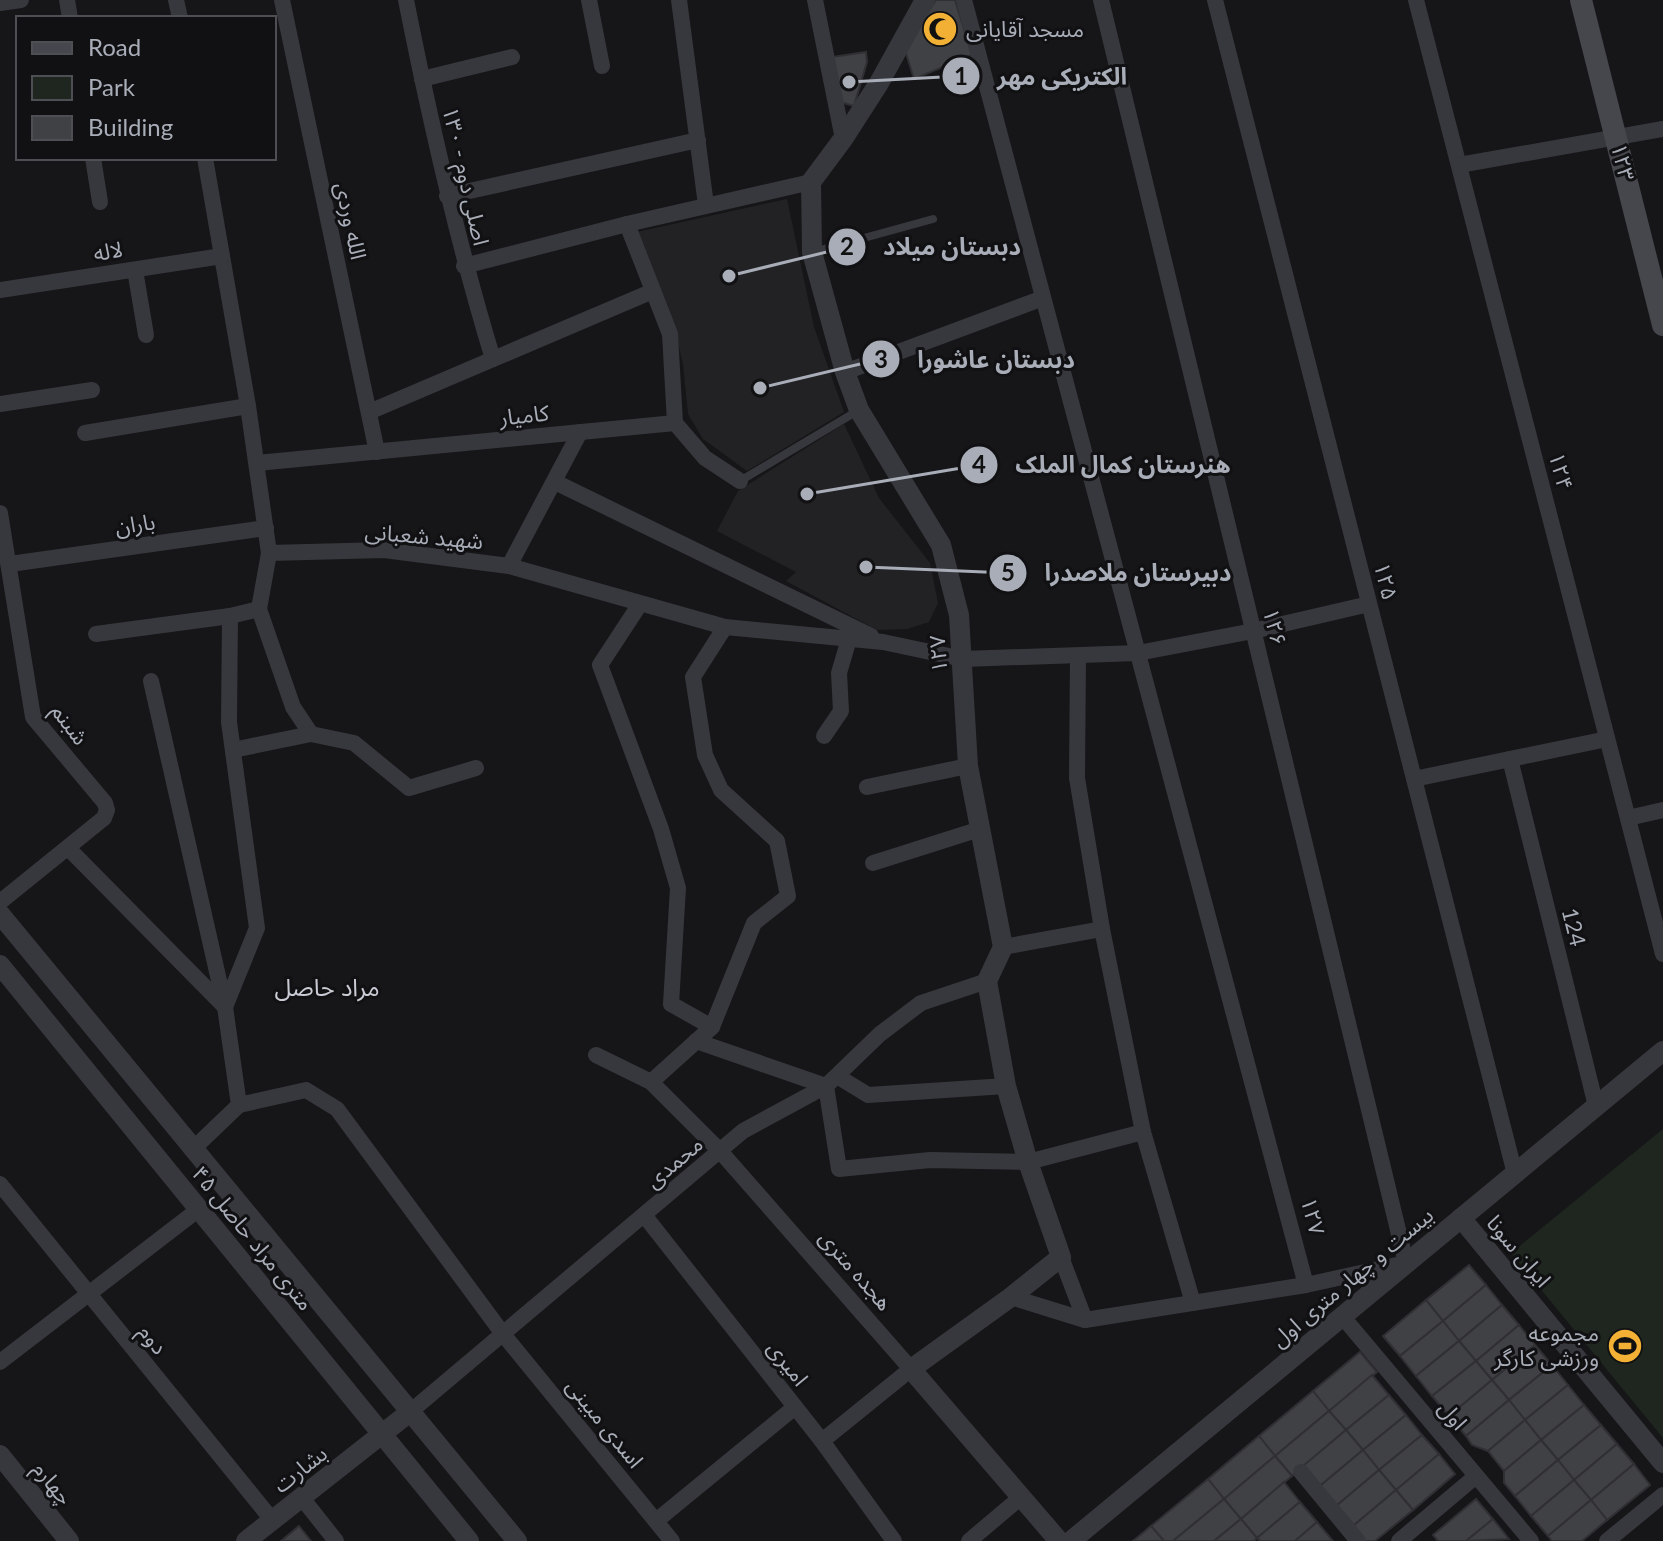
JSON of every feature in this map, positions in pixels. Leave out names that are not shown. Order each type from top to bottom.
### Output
[{"type":"main road","name":"۱۲۳","points":[[1581,0],[1663,325]]},
{"type":"street","points":[[0,3],[21,0]]},
{"type":"street","name":"الله وردی","points":[[282,0],[377,452]]},
{"type":"street","name":"اصلی دوم - ۱۳۰","points":[[406,0],[447,196],[464,266],[493,359]]},
{"type":"street","points":[[589,0],[602,66]]},
{"type":"street","points":[[679,0],[706,205]]},
{"type":"street","points":[[815,0],[843,139]]},
{"type":"street","points":[[464,266],[627,224],[811,182],[879,83],[925,0]]},
{"type":"street","name":"۱۲۷","points":[[964,0],[1306,1285]]},
{"type":"street","name":"۱۲۶","points":[[1101,0],[1406,1263]]},
{"type":"street","name":"۱۲۵","points":[[1215,0],[1515,1174]]},
{"type":"street","name":"۱۲۴","points":[[1416,0],[1663,954]]},
{"type":"street","points":[[422,79],[512,57]]},
{"type":"street","points":[[1459,165],[1663,129]]},
{"type":"street","points":[[447,196],[698,140]]},
{"type":"street","points":[[93,160],[100,202]]},
{"type":"street","points":[[205,160],[248,406],[269,553],[259,609],[293,707],[311,734]]},
{"type":"street","name":"۱۲۷","points":[[811,182],[812,252],[845,372],[859,410],[941,545],[959,615],[968,766],[1003,947]]},
{"type":"street","points":[[627,224],[670,334],[675,423],[705,458],[740,481]]},
{"type":"street","name":"لاله","points":[[0,290],[222,256]]},
{"type":"street","points":[[135,270],[146,335]]},
{"type":"street","points":[[369,412],[653,291]]},
{"type":"street","points":[[845,372],[1043,298]]},
{"type":"street","points":[[0,404],[92,390]]},
{"type":"street","points":[[85,433],[248,406]]},
{"type":"street","name":"کامیار","points":[[257,463],[675,423]]},
{"type":"street","points":[[509,566],[580,432]]},
{"type":"street","points":[[555,482],[883,642]]},
{"type":"street","name":"شبنم","points":[[0,513],[33,717],[105,803],[107,810],[104,818],[0,902]]},
{"type":"street","name":"باران","points":[[10,564],[266,528]]},
{"type":"street","name":"شهید شعبانی","points":[[269,553],[384,550],[509,566],[725,627],[883,642],[963,659],[1138,653],[1369,604]]},
{"type":"street","points":[[640,604],[600,665],[661,829],[678,888],[671,1004],[712,1027]]},
{"type":"street","points":[[96,634],[230,616],[259,609]]},
{"type":"street","points":[[225,1007],[257,928],[229,722],[230,616]]},
{"type":"street","points":[[651,1082],[712,1027],[754,923],[788,896],[777,841],[721,790],[705,755],[693,677],[725,627]]},
{"type":"street","points":[[824,736],[841,711],[839,673],[849,639]]},
{"type":"street","points":[[1078,656],[1077,778],[1102,929],[1143,1132],[1193,1303]]},
{"type":"street","points":[[151,681],[225,1007],[239,1105],[192,1150]]},
{"type":"street","points":[[233,750],[311,734],[354,743],[409,788],[476,768]]},
{"type":"street","points":[[1414,779],[1607,739]]},
{"type":"street","name":"124","points":[[1510,759],[1596,1106]]},
{"type":"street","points":[[867,787],[968,766]]},
{"type":"street","points":[[1628,818],[1663,810]]},
{"type":"street","points":[[873,863],[980,829]]},
{"type":"street","points":[[68,848],[225,1007]]},
{"type":"street","name":"۴۵ متری مراد حاصل","points":[[0,914],[517,1541]]},
{"type":"street","points":[[1085,1320],[1028,1162],[1006,1086],[987,981],[1003,947],[1102,929]]},
{"type":"street","name":"۴۵ متری مراد حاصل","points":[[0,965],[469,1541]]},
{"type":"street","name":"محمدی","points":[[410,1412],[743,1131],[832,1081],[880,1034],[921,1003],[987,981]]},
{"type":"street","points":[[696,1041],[832,1081],[868,1095],[1006,1086]]},
{"type":"street","name":"بیست و چهار متری اول","points":[[1071,1541],[1663,1051]]},
{"type":"street","name":"هجده متری","points":[[596,1055],[651,1082],[720,1151],[1059,1541]]},
{"type":"street","points":[[832,1081],[839,1169],[930,1160],[1028,1162],[1143,1132]]},
{"type":"street","name":"اسدی مبینی","points":[[239,1105],[306,1090],[337,1109],[503,1334],[672,1541]]},
{"type":"street","name":"دوم","points":[[0,1184],[273,1521]]},
{"type":"street","points":[[0,1362],[199,1209]]},
{"type":"street","name":"امیری","points":[[644,1215],[822,1441],[894,1541]]},
{"type":"street","name":"ایران سونا","points":[[1461,1218],[1663,1463]]},
{"type":"street","points":[[822,1441],[911,1369],[1061,1257]]},
{"type":"street","points":[[1011,1297],[1085,1320],[1306,1285],[1406,1263]]},
{"type":"street","name":"اول","points":[[1342,1316],[1531,1541]]},
{"type":"street","points":[[656,1521],[795,1407]]},
{"type":"street","name":"بشارت","points":[[246,1541],[410,1412]]},
{"type":"street","name":"چهارم","points":[[0,1455],[69,1541]]},
{"type":"street","points":[[1301,1472],[1358,1541]]},
{"type":"street","points":[[1399,1541],[1476,1476]]},
{"type":"street","points":[[1607,1541],[1663,1495]]},
{"type":"street","points":[[969,1541],[1021,1497]]},
{"type":"street","points":[[302,1498],[336,1541]]},
{"type":"lane","points":[[812,252],[933,219]]},
{"type":"lane","points":[[740,481],[859,410]]},
{"type":"shaded area","points":[[787,199],[814,327],[844,412],[747,471],[703,439],[688,414],[683,364],[672,319],[637,232]]},
{"type":"shaded area","points":[[844,424],[879,498],[930,563],[938,603],[929,622],[907,629],[877,630],[786,581],[796,572],[717,531],[738,491]]},
{"type":"green space","name":"مجموعه ورزشی کارگر","points":[[1663,1129],[1663,1438],[1511,1253]]},
{"type":"building","name":"مسجد آقایانی","points":[[936,0],[955,0],[972,55],[914,79],[904,47]]},
{"type":"building","points":[[866,52],[867,62],[854,106],[840,102],[832,57]]},
{"type":"building","points":[[1469,1265],[1486,1285],[1443,1321],[1426,1300]]},
{"type":"building","points":[[1486,1285],[1502,1305],[1459,1341],[1443,1321]]},
{"type":"building","points":[[1426,1300],[1443,1321],[1400,1356],[1383,1336]]},
{"type":"building","points":[[1502,1305],[1519,1325],[1476,1361],[1459,1341]]},
{"type":"building","points":[[1443,1321],[1459,1341],[1416,1376],[1400,1356]]},
{"type":"building","points":[[1519,1325],[1535,1345],[1492,1380],[1476,1361]]},
{"type":"building","points":[[1459,1341],[1476,1361],[1432,1396],[1416,1376]]},
{"type":"building","points":[[1535,1345],[1552,1365],[1509,1400],[1492,1380]]},
{"type":"building","points":[[1360,1352],[1377,1372],[1329,1411],[1313,1391]]},
{"type":"building","points":[[1476,1361],[1492,1380],[1449,1416],[1432,1396]]},
{"type":"building","points":[[1552,1365],[1568,1385],[1525,1420],[1509,1400]]},
{"type":"building","points":[[1372,1375],[1389,1395],[1346,1430],[1329,1411]]},
{"type":"building","points":[[1492,1380],[1509,1400],[1466,1436],[1449,1416]]},
{"type":"building","points":[[1568,1385],[1584,1405],[1541,1440],[1525,1420]]},
{"type":"building","points":[[1313,1391],[1329,1411],[1275,1456],[1259,1436]]},
{"type":"building","points":[[1389,1395],[1406,1415],[1363,1450],[1346,1430]]},
{"type":"building","points":[[1509,1400],[1525,1420],[1488,1451],[1472,1445],[1466,1436]]},
{"type":"building","points":[[1584,1405],[1601,1425],[1558,1460],[1541,1440]]},
{"type":"building","points":[[1329,1411],[1346,1430],[1292,1476],[1275,1456]]},
{"type":"building","points":[[1406,1415],[1422,1435],[1379,1470],[1363,1450]]},
{"type":"building","points":[[1525,1420],[1541,1440],[1504,1471],[1488,1451]]},
{"type":"building","points":[[1601,1425],[1617,1444],[1574,1480],[1558,1460]]},
{"type":"building","points":[[1346,1430],[1363,1450],[1320,1486],[1303,1466]]},
{"type":"building","points":[[1422,1435],[1439,1454],[1396,1490],[1379,1470]]},
{"type":"building","points":[[1259,1436],[1275,1456],[1224,1499],[1208,1479]]},
{"type":"building","points":[[1541,1440],[1558,1460],[1515,1496],[1504,1483],[1504,1471]]},
{"type":"building","points":[[1617,1444],[1634,1464],[1591,1500],[1574,1480]]},
{"type":"building","points":[[1363,1450],[1379,1470],[1336,1506],[1320,1486]]},
{"type":"building","points":[[1439,1454],[1455,1474],[1413,1510],[1396,1490]]},
{"type":"building","points":[[1275,1456],[1292,1476],[1241,1519],[1224,1499]]},
{"type":"building","points":[[1558,1460],[1574,1480],[1531,1516],[1515,1496]]},
{"type":"building","points":[[1634,1464],[1650,1485],[1607,1520],[1591,1500]]},
{"type":"building","points":[[1379,1470],[1396,1490],[1353,1526],[1336,1506]]},
{"type":"building","points":[[1208,1479],[1224,1499],[1173,1541],[1164,1541],[1151,1526]]},
{"type":"building","points":[[1574,1480],[1591,1500],[1548,1536],[1531,1516]]},
{"type":"building","points":[[1284,1482],[1300,1502],[1257,1538],[1241,1519]]},
{"type":"building","points":[[1396,1490],[1413,1510],[1375,1541],[1365,1541],[1353,1526]]},
{"type":"building","points":[[1224,1499],[1241,1519],[1214,1541],[1173,1541]]},
{"type":"building","points":[[1476,1499],[1493,1519],[1466,1541],[1438,1541],[1433,1535]]},
{"type":"building","points":[[1591,1500],[1607,1520],[1582,1541],[1552,1541],[1548,1536]]},
{"type":"building","points":[[1300,1502],[1317,1522],[1295,1541],[1260,1541],[1257,1538]]},
{"type":"building","points":[[1241,1519],[1257,1538],[1254,1541],[1214,1541]]},
{"type":"building","points":[[1493,1519],[1509,1539],[1466,1541]]},
{"type":"building","points":[[1317,1522],[1333,1541],[1295,1541]]},
{"type":"building","points":[[299,1526],[311,1541],[281,1541]]},
{"type":"building","points":[[1151,1526],[1164,1541],[1133,1541]]},
{"type":"place","name":"مسجد آقایانی","points":[[940,29]]},
{"type":"place","name":"الکتریکی مهر","points":[[849,82]]},
{"type":"place","name":"دبستان میلاد","points":[[729,276]]},
{"type":"place","name":"دبستان عاشورا","points":[[760,388]]},
{"type":"place","name":"هنرستان کمال الملک","points":[[807,494]]},
{"type":"place","name":"دبیرستان ملاصدرا","points":[[866,567]]},
{"type":"place","name":"مجموعه ورزشی کارگر","points":[[1625,1346]]},
{"type":"district","name":"مراد حاصل","points":[[327,988]]}]
